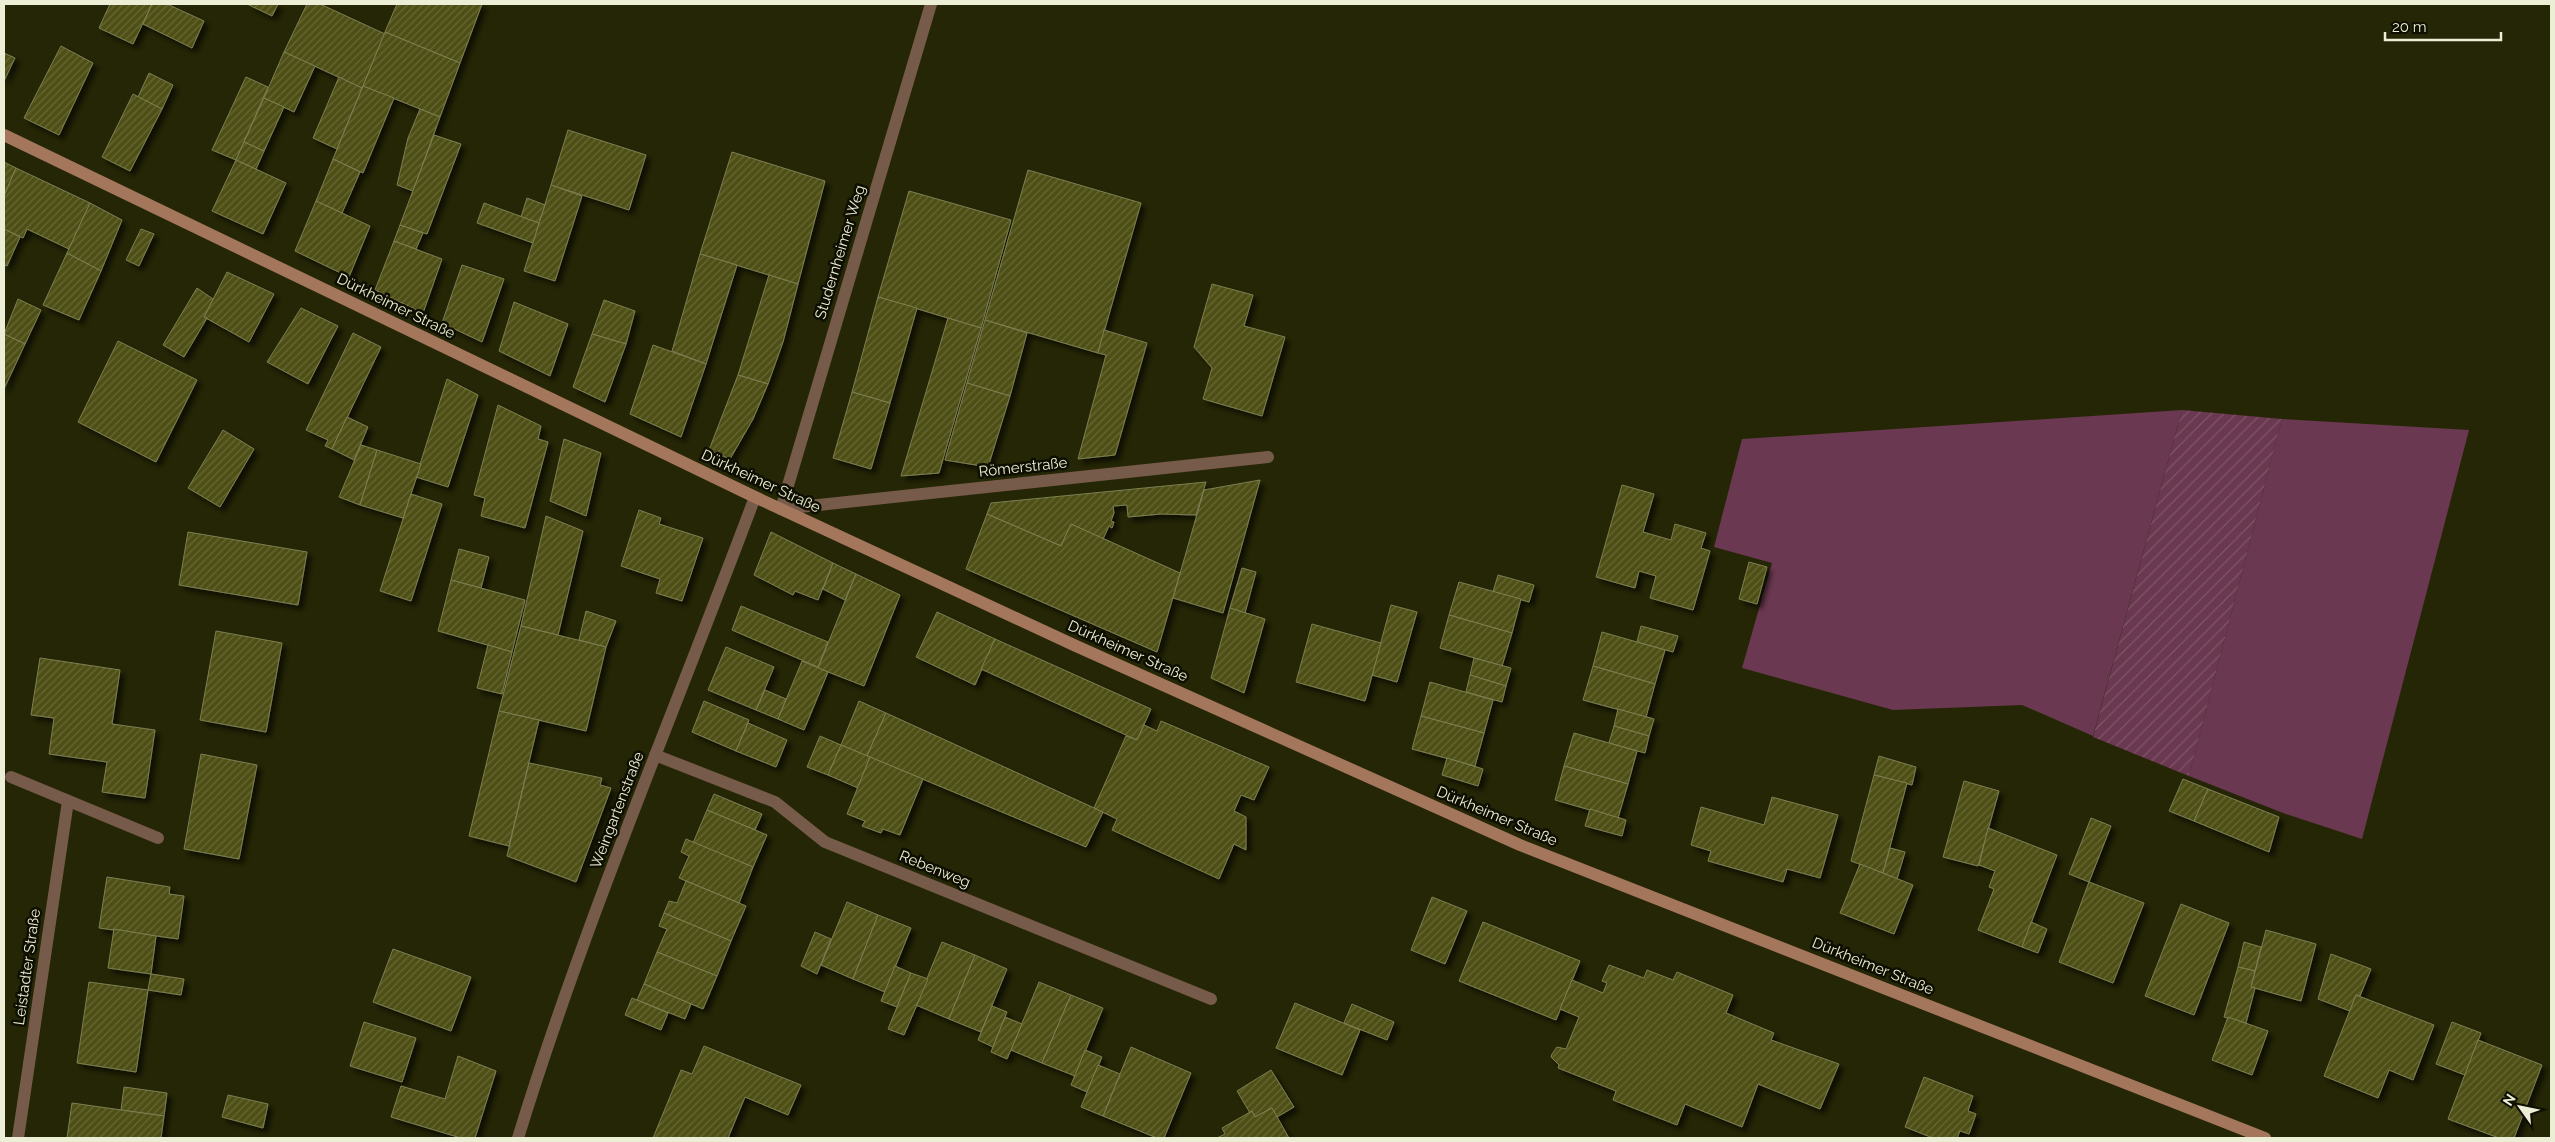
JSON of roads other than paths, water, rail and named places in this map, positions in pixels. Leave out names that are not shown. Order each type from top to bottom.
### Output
[{"type":"main road","name":"Dürkheimer Straße","points":[[4,134],[755,497],[1076,646],[1520,845],[2265,1138]]},
{"type":"street","name":"Studernheimer Weg","points":[[781,509],[931,4]]},
{"type":"street","name":"Römerstraße","points":[[781,509],[1268,457]]},
{"type":"street","name":"Weingartenstraße","points":[[518,1138],[565,992],[755,497]]},
{"type":"street","name":"Rebenweg","points":[[655,755],[775,802],[825,842],[1211,999]]},
{"type":"street","points":[[11,777],[158,838]]},
{"type":"street","name":"Leistadter Straße","points":[[18,1138],[68,801]]}]
